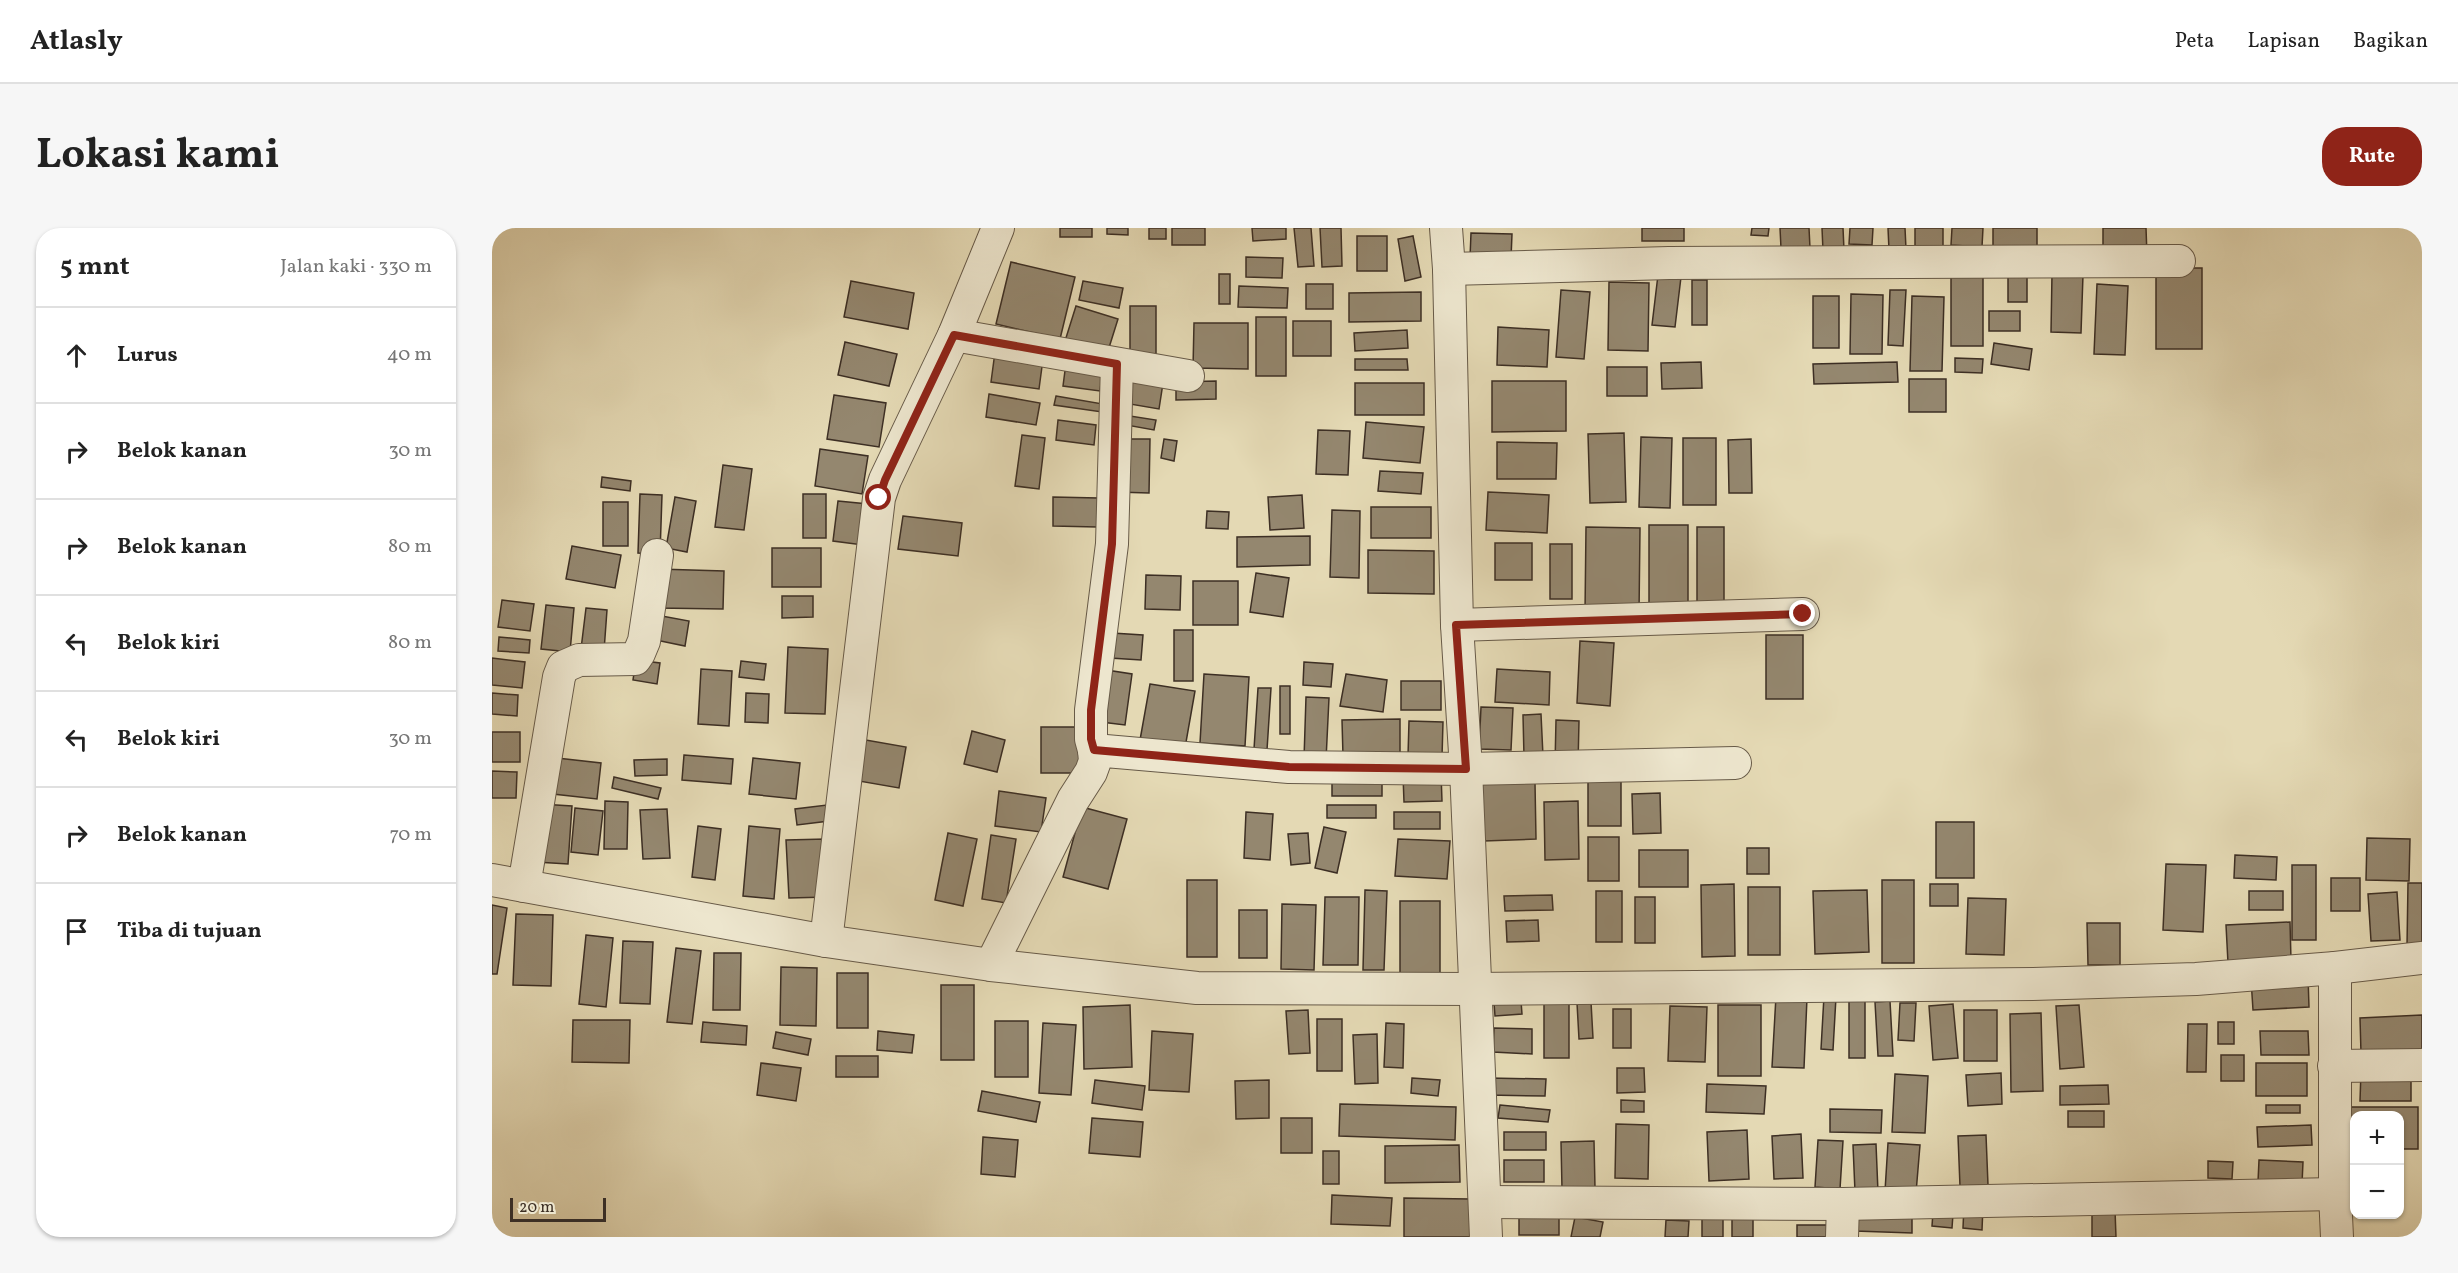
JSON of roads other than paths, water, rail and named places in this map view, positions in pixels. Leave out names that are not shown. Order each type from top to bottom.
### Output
[{"type":"street","points":[[826,941],[879,498],[885,480],[954,335],[998,228]]},
{"type":"street","points":[[1446,228],[1449,269],[1456,625],[1466,769],[1473,989],[1486,1237]]},
{"type":"street","points":[[1449,269],[1669,262],[2179,261]]},
{"type":"street","points":[[954,335],[1188,376]]},
{"type":"street","points":[[991,965],[1073,800],[1091,772],[1095,761],[1091,739],[1091,710],[1112,544],[1117,364]]},
{"type":"street","points":[[524,886],[559,677],[563,667],[579,660],[634,659],[644,640],[657,555]]},
{"type":"street","points":[[1456,625],[1803,614]]},
{"type":"street","points":[[1094,750],[1289,767],[1466,769],[1735,762]]},
{"type":"street","points":[[492,880],[826,941],[991,965],[1197,988],[1473,989],[2033,984],[2196,979],[2335,968],[2422,958]]},
{"type":"street","points":[[2335,968],[2337,1237]]},
{"type":"street","points":[[2334,1066],[2422,1065]]},
{"type":"street","points":[[1485,1202],[1843,1204],[2335,1194]]},
{"type":"street","points":[[1842,1237],[1843,1204]]}]
